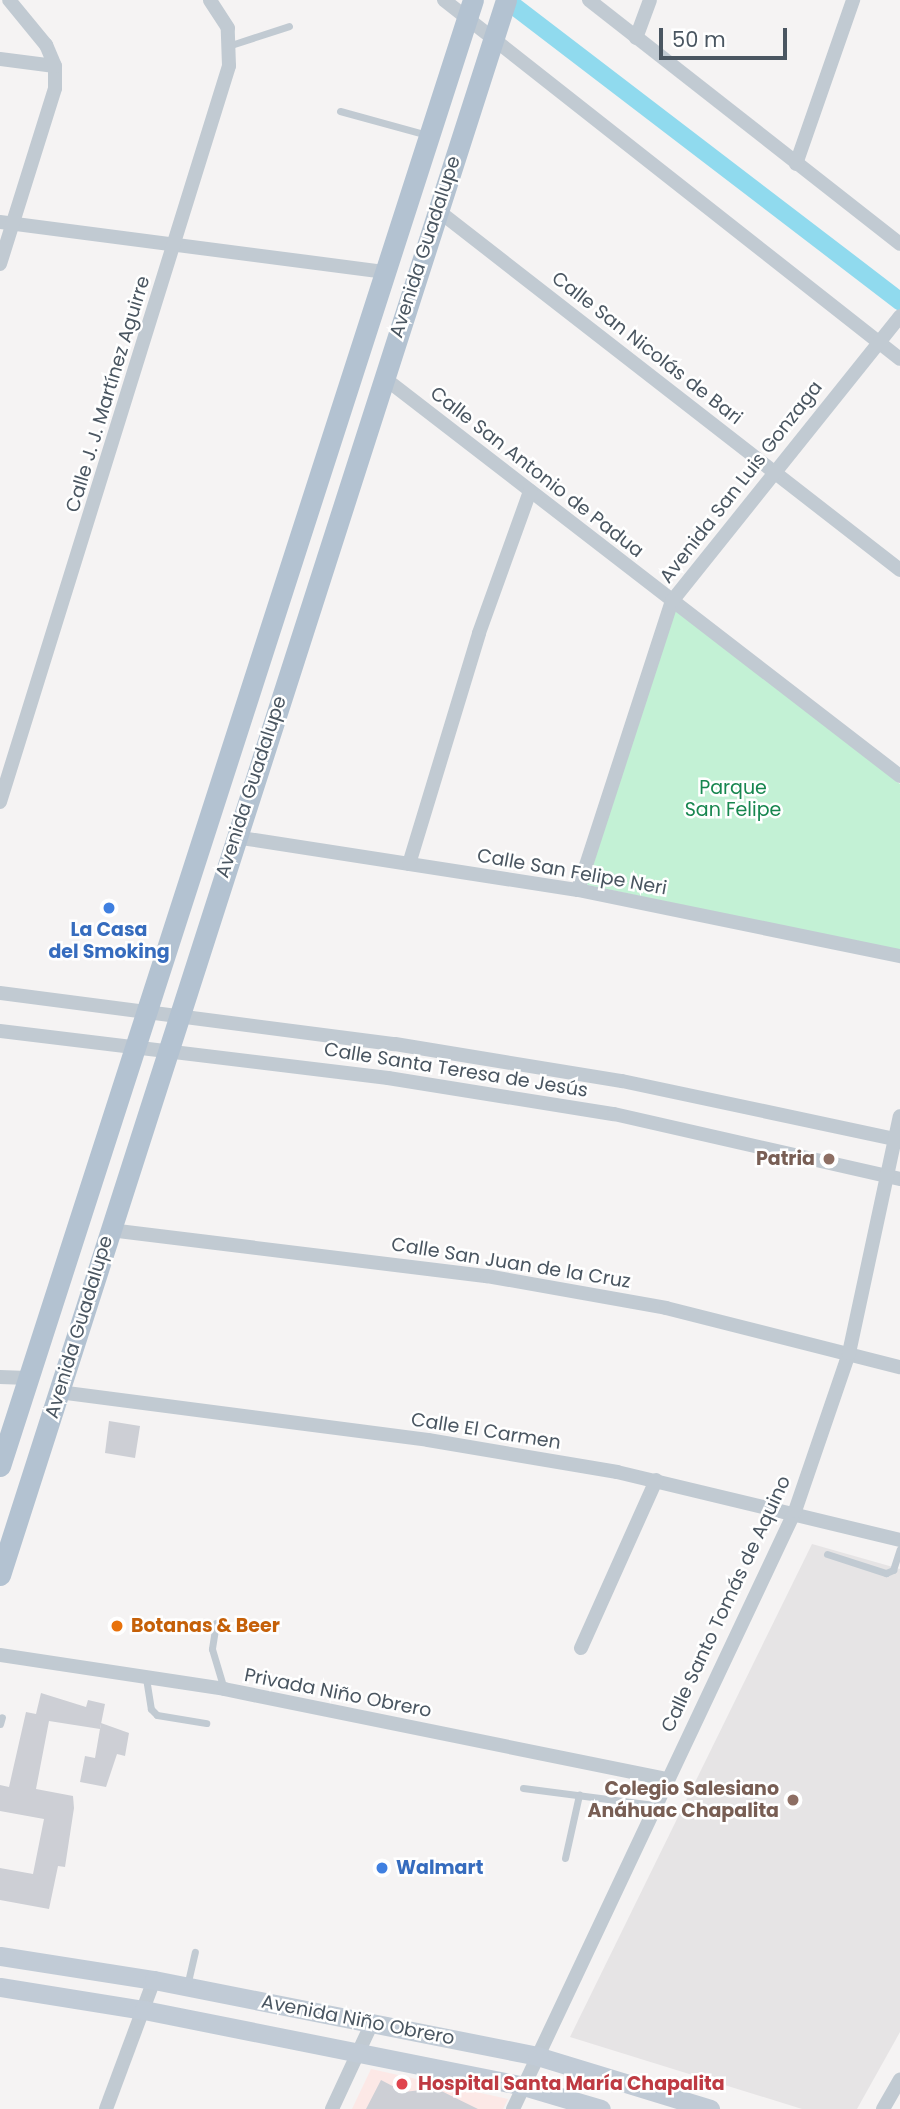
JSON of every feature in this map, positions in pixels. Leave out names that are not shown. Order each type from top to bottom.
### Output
[{"type":"main road","name":"Avenida Guadalupe","points":[[0,1575],[166,1049],[436,209],[504,6]]},
{"type":"main road","name":"Avenida Guadalupe","points":[[0,1466],[144,1010],[470,9]]},
{"type":"main road","name":"Avenida Niño Obrero","points":[[0,1956],[154,1980],[537,2056],[710,2109]]},
{"type":"main road","name":"Avenida Niño Obrero","points":[[0,1987],[144,2010],[358,2052],[523,2086],[601,2109]]},
{"type":"street","points":[[0,264],[6,222],[55,88],[55,66],[46,45],[9,0]]},
{"type":"street","points":[[210,0],[231,45]]},
{"type":"street","points":[[444,0],[470,9],[493,39],[900,359]]},
{"type":"street","points":[[589,0],[900,244]]},
{"type":"street","points":[[636,38],[650,0]]},
{"type":"street","points":[[796,164],[853,0]]},
{"type":"street","name":"Calle J. J. Martínez Aguirre","points":[[0,802],[175,244],[231,45]]},
{"type":"street","points":[[0,59],[55,66]]},
{"type":"street","name":"Calle San Nicolás de Bari","points":[[436,209],[900,570]]},
{"type":"street","points":[[6,222],[384,272]]},
{"type":"street","name":"Avenida San Luis Gonzaga","points":[[578,890],[672,601],[897,319]]},
{"type":"street","name":"Calle San Antonio de Padua","points":[[383,377],[900,776]]},
{"type":"street","points":[[409,864],[479,632],[530,491]]},
{"type":"street","name":"Calle San Felipe Neri","points":[[236,837],[578,890],[900,956]]},
{"type":"street","name":"Calle Santa Teresa de Jesús","points":[[0,993],[144,1010],[622,1081],[898,1139]]},
{"type":"street","name":"Calle Santa Teresa de Jesús","points":[[0,1031],[166,1049],[614,1114],[894,1177]]},
{"type":"street","name":"Calle Santo Tomás de Aquino","points":[[513,2109],[666,1779],[795,1511],[849,1353],[894,1177],[900,1116]]},
{"type":"street","name":"Calle San Juan de la Cruz","points":[[110,1230],[487,1276],[666,1308],[900,1367]]},
{"type":"street","points":[[0,1377],[28,1378]]},
{"type":"street","name":"Calle El Carmen","points":[[59,1392],[428,1440],[656,1480],[795,1511],[900,1540]]},
{"type":"street","points":[[581,1648],[656,1480]]},
{"type":"street","name":"Privada Niño Obrero","points":[[0,1655],[223,1689],[666,1779]]},
{"type":"street","points":[[106,2109],[154,1980]]},
{"type":"street","points":[[332,2109],[372,2023]]},
{"type":"street","points":[[883,2109],[900,2080]]},
{"type":"lane","points":[[231,45],[289,26]]},
{"type":"lane","points":[[340,111],[429,135]]},
{"type":"lane","points":[[827,1554],[886,1573],[893,1570],[900,1549]]},
{"type":"lane","points":[[216,1623],[212,1649],[223,1689]]},
{"type":"lane","points":[[146,1677],[151,1709],[157,1715],[206,1723]]},
{"type":"lane","points":[[523,1788],[654,1805]]},
{"type":"lane","points":[[565,1858],[579,1795]]},
{"type":"lane","points":[[187,1987],[195,1952]]},
{"type":"shaded area","name":"Colegio Salesiano Anáhuac Chapalita","points":[[812,1544],[900,1569],[900,2032],[857,2109],[802,2109],[570,2037]]},
{"type":"shaded area","name":"Hospital Santa María Chapalita","points":[[371,2069],[508,2099],[503,2109],[352,2109]]},
{"type":"green space","name":"Parque San Felipe","points":[[673,605],[900,784],[900,951],[587,885]]},
{"type":"building","points":[[109,1421],[140,1426],[135,1458],[105,1453]]},
{"type":"building","points":[[41,1693],[86,1707],[88,1700],[105,1704],[100,1729],[49,1721],[36,1789],[73,1796],[74,1808],[65,1867],[58,1866],[49,1909],[0,1900],[0,1868],[33,1874],[44,1819],[0,1811],[0,1785],[9,1787],[26,1712],[36,1714]]},
{"type":"building","points":[[101,1723],[129,1733],[125,1756],[117,1754],[106,1787],[80,1782],[85,1756],[95,1758]]},
{"type":"building","points":[[381,2080],[404,2092],[421,2090],[425,2083],[478,2109],[366,2109]]},
{"type":"waterway","points":[[506,0],[900,301]]},
{"type":"place","name":"La Casa del Smoking","points":[[109,908]]},
{"type":"place","name":"Patria","points":[[829,1159]]},
{"type":"place","name":"Botanas & Beer","points":[[117,1626]]},
{"type":"place","name":"Colegio Salesiano Anáhuac Chapalita","points":[[793,1800]]},
{"type":"place","name":"Walmart","points":[[382,1868]]},
{"type":"place","name":"Hospital Santa María Chapalita","points":[[402,2084]]}]
